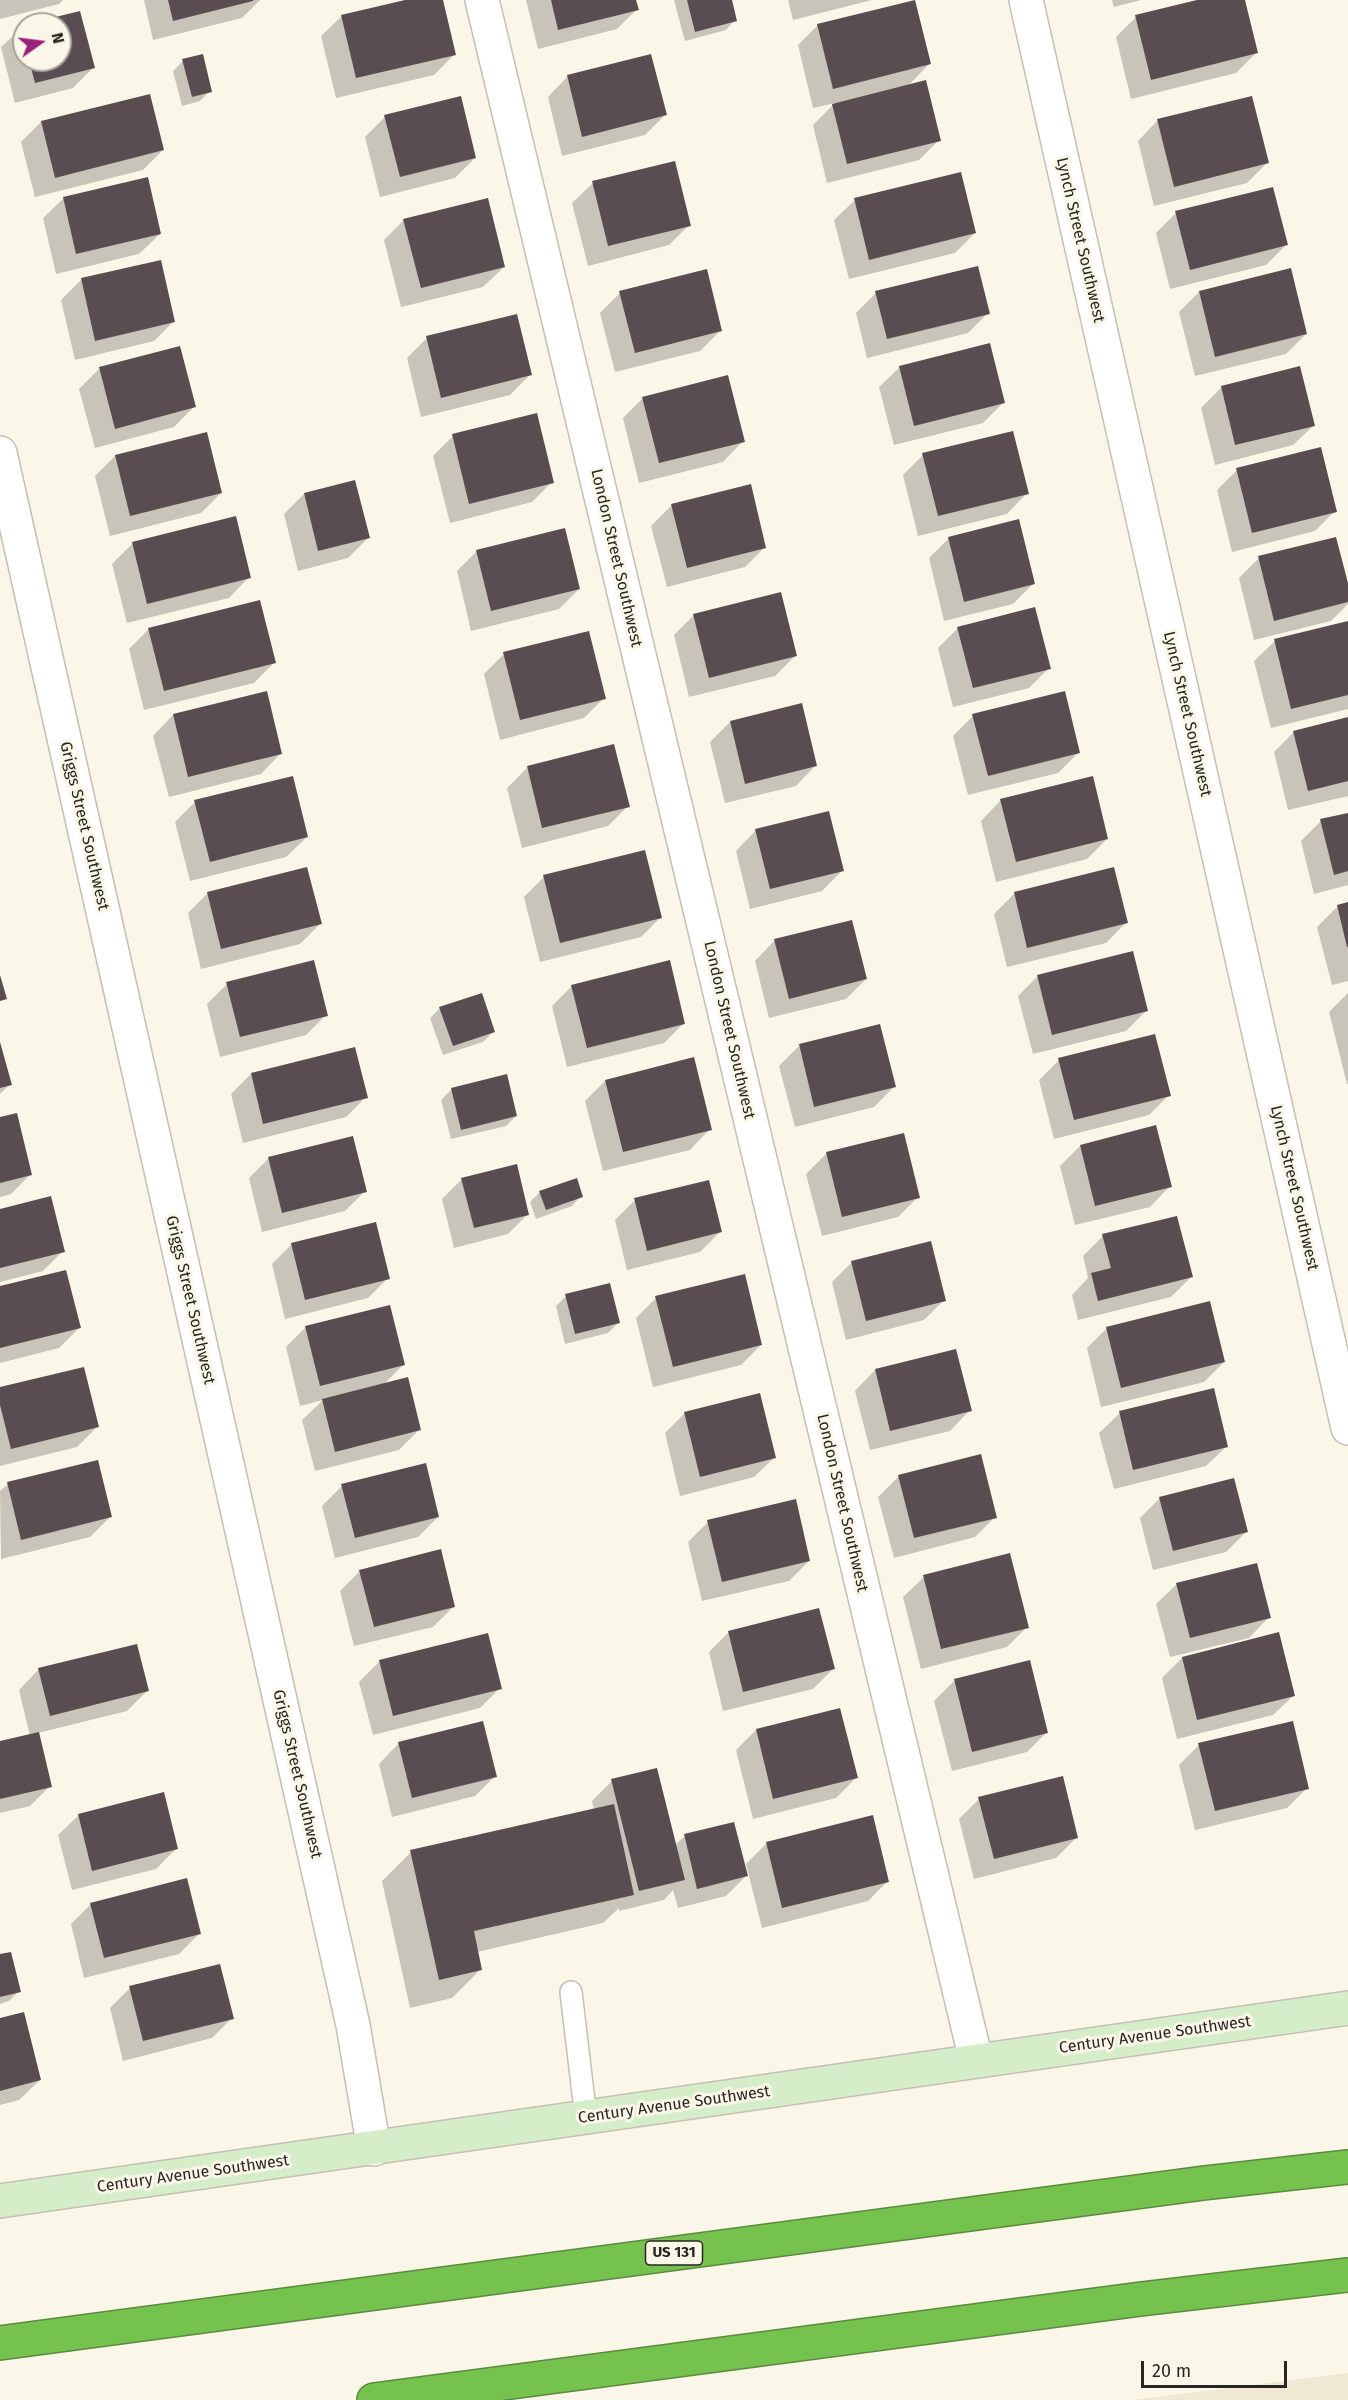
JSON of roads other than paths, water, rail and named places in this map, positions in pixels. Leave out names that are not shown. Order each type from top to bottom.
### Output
[{"type":"highway","name":"US 131","points":[[0,2343],[1204,2182],[1348,2167]]},
{"type":"highway","points":[[374,2400],[1130,2300],[1348,2275]]},
{"type":"street","name":"London Street Southwest","points":[[482,0],[976,2060]]},
{"type":"street","name":"Lynch Street Southwest","points":[[1026,0],[1348,1428]]},
{"type":"street","name":"Griggs Street Southwest","points":[[0,453],[353,2025],[374,2149]]},
{"type":"street","name":"Century Avenue Southwest","points":[[0,2201],[1348,2008]]},
{"type":"lane","points":[[571,1992],[586,2118]]}]
